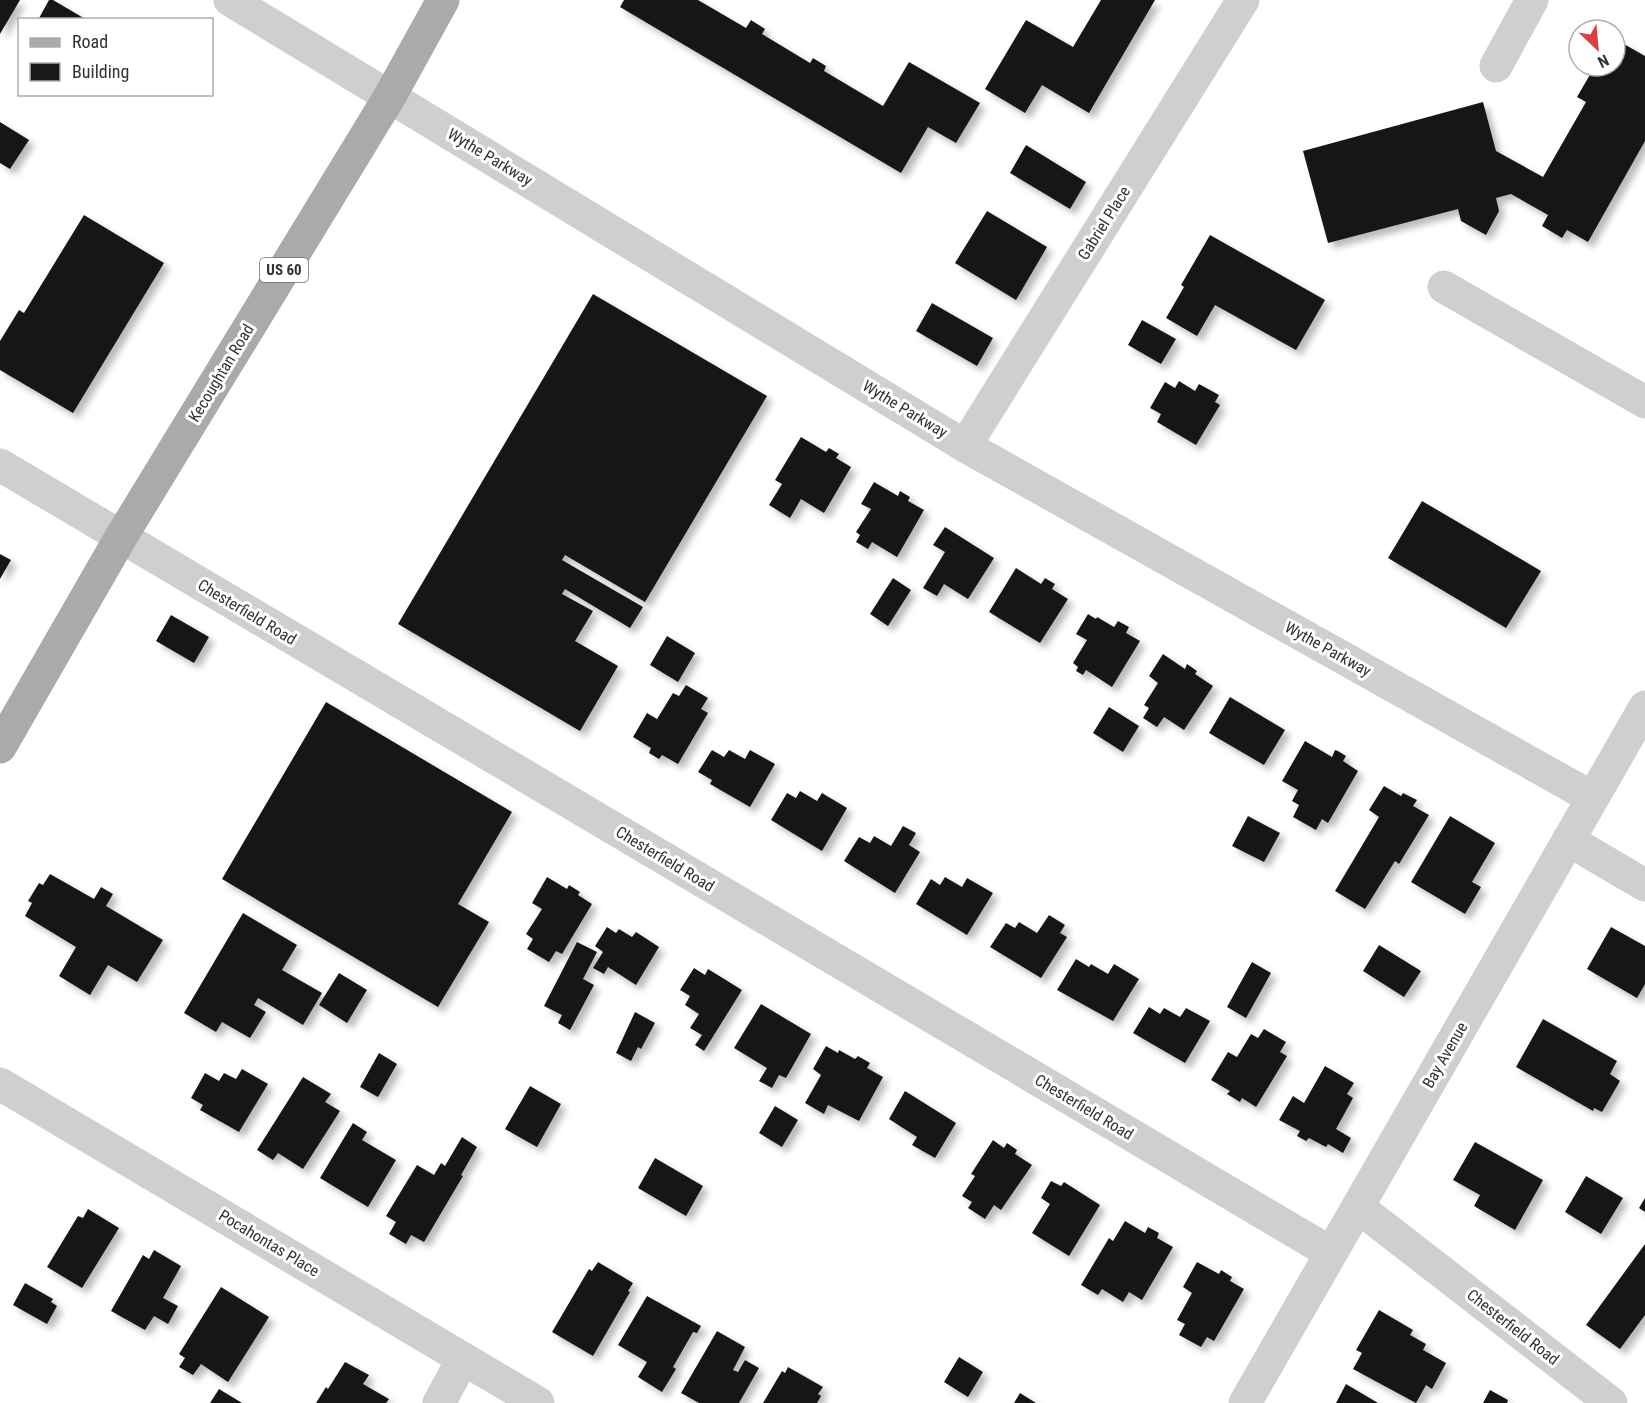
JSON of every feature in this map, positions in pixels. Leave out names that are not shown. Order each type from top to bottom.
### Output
[{"type":"main road","name":"Kecoughtan Road","points":[[0,747],[121,537],[390,96],[443,0]]},
{"type":"street","name":"Wythe Parkway","points":[[230,0],[965,446],[1593,798]]},
{"type":"street","name":"Gabriel Place","points":[[965,446],[1243,0]]},
{"type":"street","points":[[1496,66],[1532,0]]},
{"type":"street","points":[[1444,287],[1645,402]]},
{"type":"street","name":"Chesterfield Road","points":[[0,465],[1331,1253]]},
{"type":"street","name":"Bay Avenue","points":[[1245,1403],[1645,707]]},
{"type":"street","points":[[1568,840],[1645,885]]},
{"type":"street","name":"Pocahontas Place","points":[[0,1084],[538,1403]]},
{"type":"street","name":"Chesterfield Road","points":[[1358,1207],[1611,1403]]},
{"type":"street","points":[[439,1403],[464,1359]]},
{"type":"building","points":[[0,0],[20,0],[0,34]]},
{"type":"building","points":[[49,0],[53,0],[84,18],[39,18]]},
{"type":"building","points":[[624,0],[698,0],[746,28],[751,20],[765,29],[762,34],[810,63],[813,58],[826,66],[824,71],[883,106],[909,62],[980,103],[956,143],[928,127],[901,173],[620,7]]},
{"type":"building","points":[[1101,0],[1155,0],[1089,113],[1042,85],[1025,113],[985,89],[1026,20],[1073,47]]},
{"type":"building","points":[[1627,46],[1645,56],[1645,141],[1588,242],[1567,230],[1562,238],[1542,226],[1548,215],[1511,194],[1496,198],[1499,211],[1486,235],[1461,221],[1458,209],[1328,243],[1303,151],[1483,102],[1496,151],[1543,177],[1586,102],[1577,97],[1588,78],[1627,78]]},
{"type":"building","points":[[0,122],[29,140],[10,169],[0,163]]},
{"type":"building","points":[[1026,145],[1086,182],[1070,209],[1010,173]]},
{"type":"building","points":[[987,211],[1047,247],[1016,300],[955,263]]},
{"type":"building","points":[[84,215],[164,263],[73,413],[0,370],[0,341],[19,310],[24,313]]},
{"type":"building","points":[[1210,235],[1325,300],[1296,350],[1215,305],[1197,336],[1166,318],[1184,287],[1181,285]]},
{"type":"building","points":[[593,294],[767,396],[645,602],[565,555],[562,560],[643,607],[630,628],[565,589],[562,594],[593,611],[575,641],[618,666],[580,731],[398,624]]},
{"type":"building","points":[[932,303],[993,338],[977,366],[916,331]]},
{"type":"building","points":[[1142,320],[1176,339],[1161,364],[1128,345]]},
{"type":"building","points":[[1179,381],[1195,391],[1199,384],[1219,395],[1215,402],[1220,405],[1196,445],[1157,422],[1161,414],[1150,408],[1165,382],[1175,388]]},
{"type":"building","points":[[801,437],[826,452],[829,448],[839,454],[836,458],[851,467],[824,513],[801,499],[790,518],[769,505],[782,484],[775,480]]},
{"type":"building","points":[[874,482],[898,496],[900,491],[910,497],[908,501],[924,510],[897,557],[872,542],[868,549],[856,542],[860,535],[856,532],[871,509],[861,504]]},
{"type":"building","points":[[1422,501],[1541,571],[1506,628],[1388,558]]},
{"type":"building","points":[[945,527],[994,558],[968,599],[944,584],[937,596],[923,588],[945,552],[933,545]]},
{"type":"building","points":[[0,554],[11,560],[0,579]]},
{"type":"building","points":[[1016,568],[1041,584],[1045,578],[1055,584],[1052,589],[1068,599],[1040,643],[989,612]]},
{"type":"building","points":[[893,578],[911,590],[888,626],[870,614]]},
{"type":"building","points":[[1088,614],[1114,627],[1118,621],[1129,627],[1126,633],[1140,641],[1112,687],[1086,670],[1083,675],[1076,671],[1078,667],[1073,663],[1087,640],[1076,634]]},
{"type":"building","points":[[171,615],[209,637],[194,663],[156,641]]},
{"type":"building","points":[[667,636],[695,653],[678,682],[650,665]]},
{"type":"building","points":[[1163,654],[1185,669],[1187,664],[1197,671],[1195,674],[1213,686],[1184,730],[1164,717],[1157,727],[1143,718],[1149,708],[1144,705],[1158,683],[1149,676]]},
{"type":"building","points":[[686,685],[708,698],[701,709],[708,713],[678,764],[662,755],[659,759],[649,753],[651,748],[633,737],[647,713],[657,719],[673,693],[679,696]]},
{"type":"building","points":[[1230,697],[1285,730],[1264,765],[1209,733]]},
{"type":"building","points":[[326,702],[512,812],[458,904],[489,922],[438,1007],[222,879]]},
{"type":"building","points":[[1109,707],[1139,726],[1123,752],[1093,733]]},
{"type":"building","points":[[1305,741],[1332,757],[1335,750],[1338,751],[1346,756],[1343,761],[1358,771],[1328,823],[1322,819],[1316,830],[1293,817],[1299,805],[1292,801],[1298,790],[1282,781]]},
{"type":"building","points":[[712,750],[724,757],[729,750],[745,759],[750,750],[775,764],[750,807],[710,784],[712,780],[698,772]]},
{"type":"building","points":[[1384,786],[1401,796],[1403,793],[1417,800],[1413,806],[1429,815],[1399,864],[1395,861],[1365,909],[1335,891],[1379,817],[1369,810]]},
{"type":"building","points":[[800,791],[817,801],[822,793],[847,808],[822,851],[771,820],[787,793],[796,798]]},
{"type":"building","points":[[1248,816],[1280,833],[1264,862],[1232,846]]},
{"type":"building","points":[[1450,816],[1495,843],[1472,882],[1481,887],[1465,914],[1411,882]]},
{"type":"building","points":[[903,826],[916,833],[909,845],[920,852],[895,893],[844,861],[859,837],[870,843],[874,836],[891,846]]},
{"type":"building","points":[[50,874],[94,899],[101,887],[113,894],[106,906],[163,940],[137,982],[108,965],[90,995],[59,976],[76,947],[25,916],[32,903],[28,901],[39,883],[43,885]]},
{"type":"building","points":[[547,877],[567,889],[569,885],[580,892],[578,895],[592,904],[562,954],[556,951],[549,962],[527,949],[533,939],[526,934],[542,909],[532,903]]},
{"type":"building","points":[[945,877],[962,887],[967,878],[993,893],[967,935],[916,904],[931,879],[940,885]]},
{"type":"building","points":[[243,913],[297,945],[282,970],[322,993],[303,1025],[258,998],[254,1005],[266,1012],[250,1038],[222,1022],[216,1032],[184,1013]]},
{"type":"building","points":[[1049,915],[1065,925],[1060,933],[1067,937],[1041,978],[990,947],[1006,923],[1015,928],[1019,922],[1037,933]]},
{"type":"building","points":[[607,927],[616,933],[619,929],[632,937],[636,932],[659,947],[636,985],[608,967],[604,974],[593,968],[603,952],[595,946]]},
{"type":"building","points":[[1611,927],[1645,946],[1645,984],[1637,998],[1587,969]]},
{"type":"building","points":[[577,942],[597,952],[583,979],[594,985],[570,1030],[558,1023],[562,1015],[544,1006]]},
{"type":"building","points":[[1379,945],[1421,971],[1404,997],[1363,971]]},
{"type":"building","points":[[1076,959],[1089,967],[1091,964],[1108,974],[1114,964],[1139,979],[1113,1021],[1057,990]]},
{"type":"building","points":[[1252,962],[1271,973],[1246,1018],[1227,1007]]},
{"type":"building","points":[[694,968],[705,975],[708,969],[742,990],[704,1051],[695,1045],[702,1035],[690,1028],[699,1014],[685,1005],[690,996],[680,990]]},
{"type":"building","points":[[339,973],[367,990],[347,1023],[319,1005]]},
{"type":"building","points":[[761,1004],[811,1034],[786,1078],[779,1075],[772,1088],[759,1081],[767,1068],[734,1048]]},
{"type":"building","points":[[1149,1007],[1160,1014],[1164,1008],[1180,1017],[1186,1008],[1210,1021],[1185,1063],[1133,1033]]},
{"type":"building","points":[[635,1012],[655,1023],[641,1049],[638,1047],[631,1061],[616,1053]]},
{"type":"building","points":[[1543,1019],[1617,1061],[1610,1074],[1620,1081],[1602,1112],[1594,1108],[1593,1111],[1516,1067]]},
{"type":"building","points":[[1264,1029],[1286,1042],[1280,1052],[1287,1056],[1256,1107],[1242,1098],[1240,1102],[1227,1094],[1230,1091],[1211,1080],[1228,1052],[1237,1057],[1251,1034],[1258,1038]]},
{"type":"building","points":[[826,1046],[855,1059],[858,1056],[870,1063],[867,1068],[883,1077],[859,1121],[828,1105],[824,1114],[805,1103],[821,1075],[813,1069]]},
{"type":"building","points":[[379,1053],[397,1064],[378,1097],[360,1087]]},
{"type":"building","points":[[1325,1066],[1354,1083],[1347,1094],[1353,1098],[1336,1129],[1351,1138],[1343,1153],[1328,1144],[1326,1147],[1309,1138],[1306,1141],[1297,1136],[1300,1131],[1279,1120],[1293,1096],[1304,1103]]},
{"type":"building","points":[[242,1069],[268,1084],[239,1132],[200,1110],[203,1105],[191,1098],[205,1073],[219,1081],[224,1073],[236,1079]]},
{"type":"building","points":[[303,1077],[331,1094],[325,1102],[340,1111],[303,1169],[278,1153],[273,1160],[257,1150]]},
{"type":"building","points":[[530,1086],[561,1104],[537,1147],[505,1129]]},
{"type":"building","points":[[905,1091],[956,1123],[935,1158],[912,1145],[917,1137],[889,1119]]},
{"type":"building","points":[[775,1106],[798,1120],[782,1147],[759,1133]]},
{"type":"building","points":[[353,1123],[367,1132],[362,1140],[396,1160],[368,1207],[320,1178]]},
{"type":"building","points":[[462,1137],[477,1147],[461,1175],[463,1176],[424,1242],[411,1235],[406,1244],[389,1234],[396,1222],[386,1216],[417,1165],[434,1175],[441,1163],[445,1166]]},
{"type":"building","points":[[993,1140],[1004,1148],[1007,1143],[1017,1150],[1015,1154],[1032,1165],[1001,1210],[994,1205],[985,1219],[968,1208],[972,1202],[962,1196],[975,1176],[971,1174]]},
{"type":"building","points":[[1475,1142],[1543,1180],[1515,1230],[1474,1206],[1480,1195],[1453,1180]]},
{"type":"building","points":[[655,1158],[703,1186],[686,1216],[638,1188]]},
{"type":"building","points":[[1586,1176],[1623,1198],[1601,1234],[1565,1212]]},
{"type":"building","points":[[1051,1181],[1061,1186],[1064,1182],[1100,1205],[1069,1256],[1032,1233],[1050,1204],[1041,1198]]},
{"type":"building","points":[[1645,1198],[1645,1212],[1639,1208]]},
{"type":"building","points":[[88,1209],[119,1228],[82,1288],[47,1267],[78,1216],[83,1218]]},
{"type":"building","points":[[1125,1221],[1145,1233],[1148,1227],[1159,1233],[1157,1238],[1173,1247],[1142,1300],[1129,1292],[1123,1302],[1102,1289],[1098,1295],[1081,1285],[1109,1238],[1113,1241]]},
{"type":"building","points":[[1645,1244],[1645,1315],[1620,1349],[1586,1325]]},
{"type":"building","points":[[154,1250],[181,1266],[163,1298],[178,1306],[168,1324],[154,1316],[145,1330],[111,1311],[143,1255],[149,1259]]},
{"type":"building","points":[[598,1262],[633,1283],[593,1356],[552,1332],[589,1269],[592,1271]]},
{"type":"building","points":[[1197,1262],[1219,1274],[1221,1270],[1232,1277],[1230,1281],[1244,1289],[1214,1341],[1207,1337],[1201,1347],[1179,1335],[1185,1324],[1177,1320],[1192,1293],[1183,1287]]},
{"type":"building","points":[[25,1283],[53,1299],[51,1302],[57,1306],[47,1324],[13,1305]]},
{"type":"building","points":[[221,1287],[269,1317],[228,1382],[201,1364],[193,1375],[179,1367],[185,1358],[179,1354]]},
{"type":"building","points":[[647,1296],[701,1326],[697,1333],[693,1332],[673,1367],[676,1369],[662,1392],[638,1377],[647,1362],[618,1345]]},
{"type":"building","points":[[1379,1310],[1413,1330],[1410,1335],[1426,1344],[1423,1350],[1446,1363],[1432,1389],[1426,1385],[1416,1403],[1353,1369],[1362,1353],[1356,1350]]},
{"type":"building","points":[[717,1331],[745,1347],[733,1370],[738,1372],[745,1360],[759,1368],[739,1403],[699,1403],[681,1393]]},
{"type":"building","points":[[959,1357],[983,1372],[968,1397],[944,1382]]},
{"type":"building","points":[[345,1362],[369,1375],[363,1384],[389,1399],[386,1403],[316,1403]]},
{"type":"building","points":[[788,1367],[823,1387],[818,1394],[821,1396],[817,1403],[763,1403],[782,1371],[785,1373]]},
{"type":"building","points":[[1346,1384],[1378,1403],[1336,1403]]},
{"type":"building","points":[[219,1389],[242,1403],[210,1403]]},
{"type":"building","points":[[1490,1390],[1508,1400],[1507,1403],[1483,1403]]},
{"type":"building","points":[[1020,1393],[1036,1403],[1014,1403]]}]
